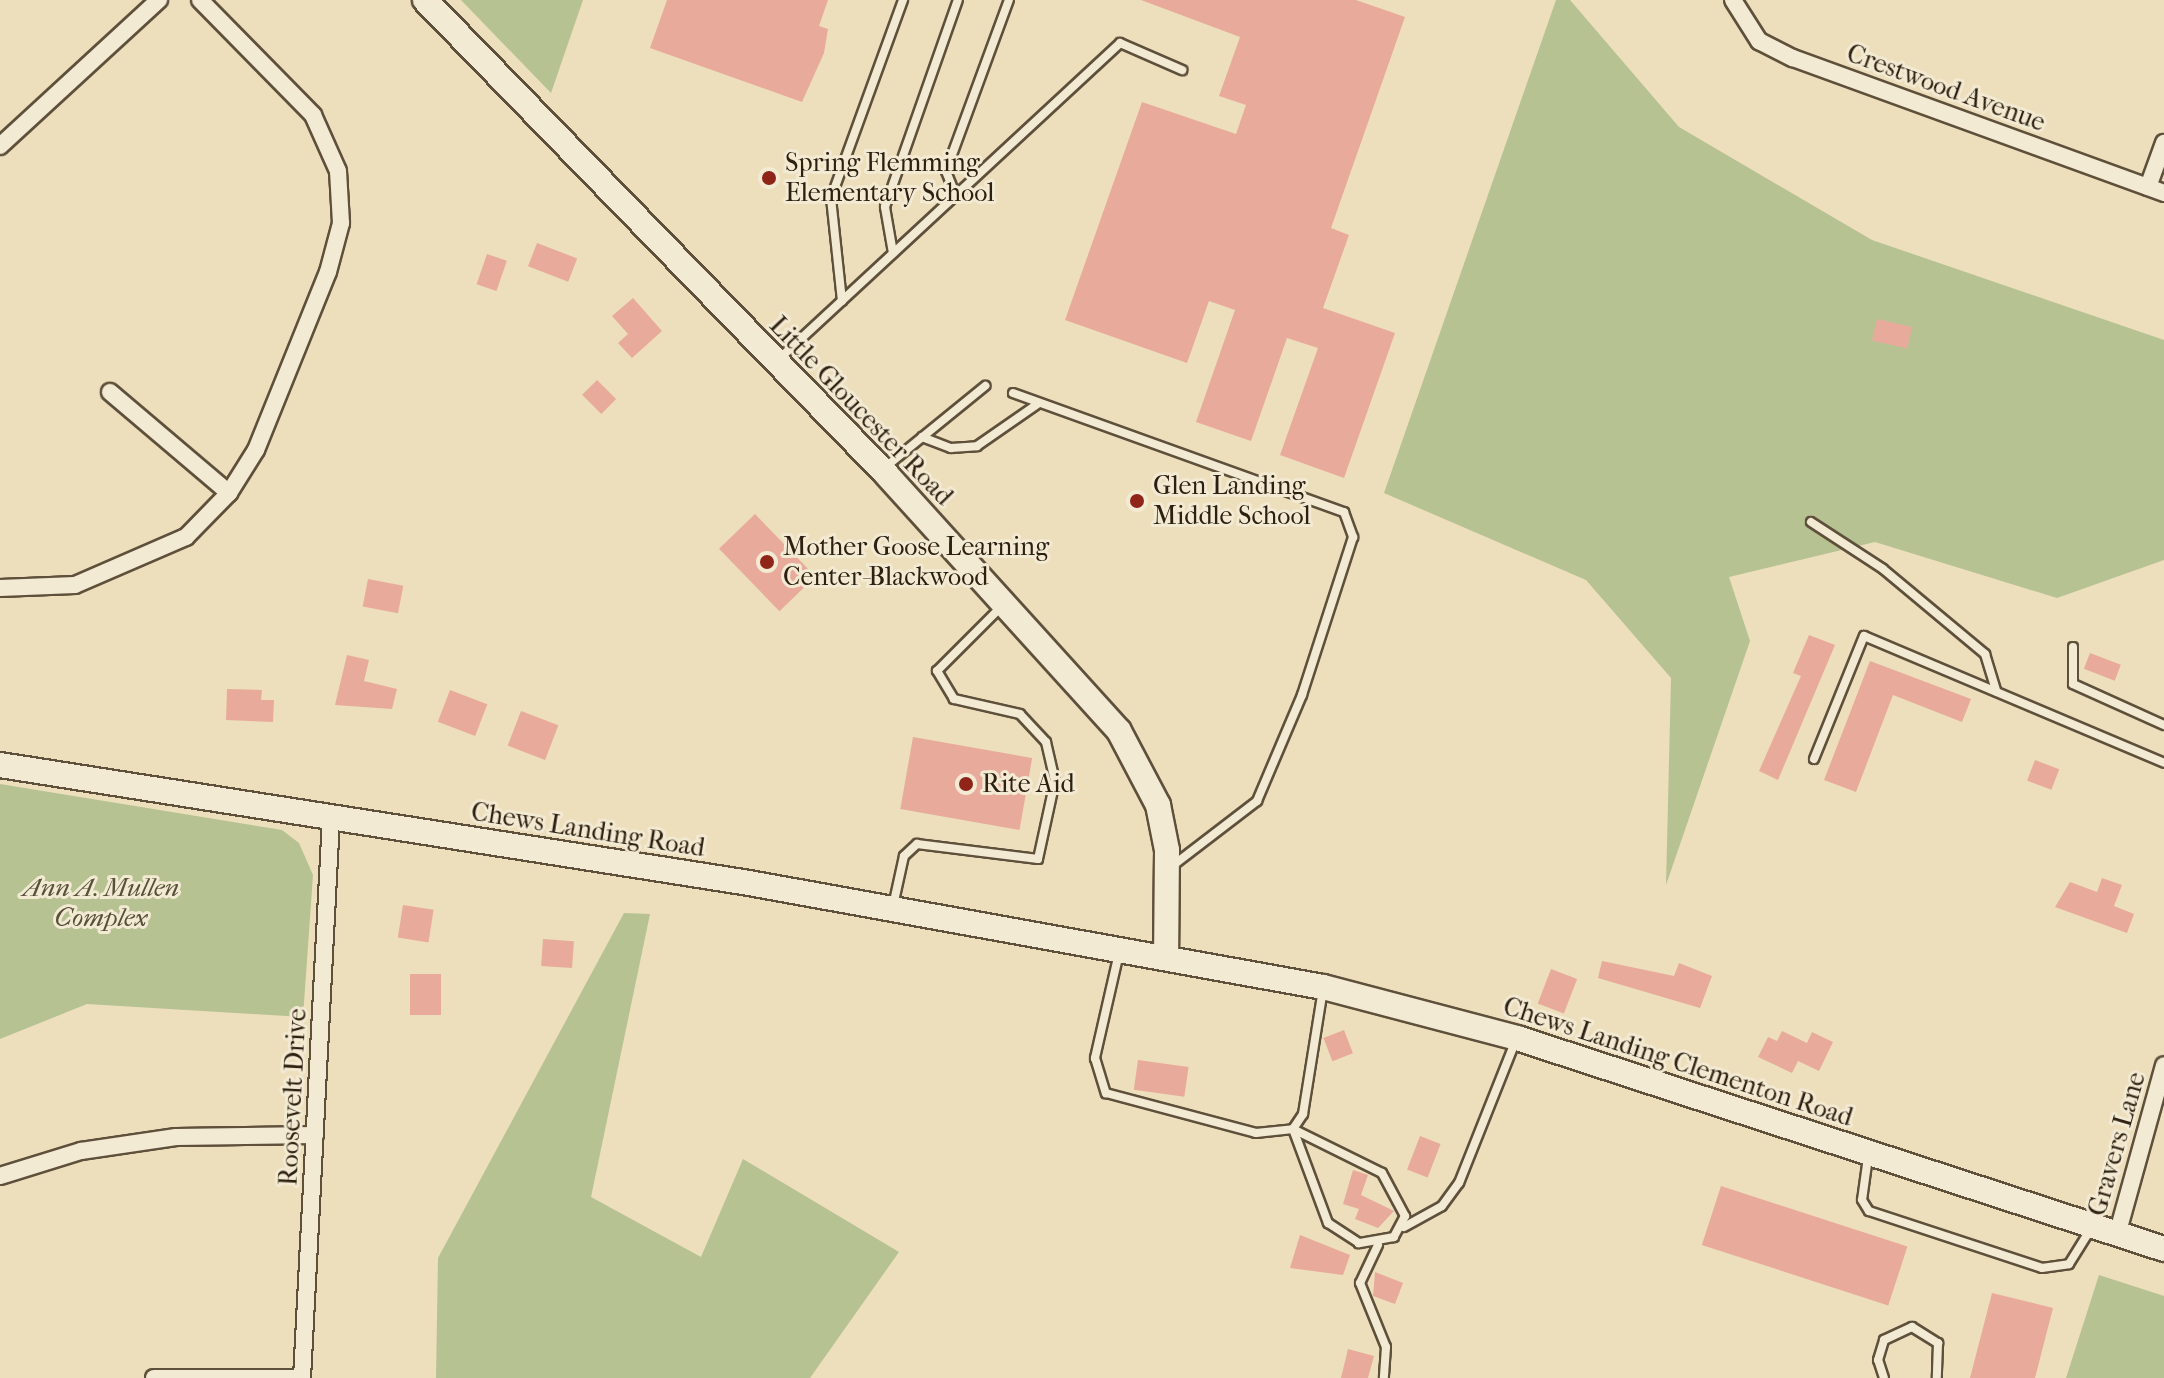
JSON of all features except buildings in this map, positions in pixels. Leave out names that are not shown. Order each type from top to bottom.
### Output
[{"type":"main road","name":"Little Gloucester Road","points":[[425,0],[882,470],[1138,759],[1158,805],[1167,870],[1166,956]]},
{"type":"main road","name":"Chews Landing Road","points":[[0,765],[893,908],[1166,956]]},
{"type":"main road","name":"Chews Landing Clementon Road","points":[[1166,956],[1323,987],[1517,1038],[2164,1249]]},
{"type":"street","points":[[0,146],[159,0]]},
{"type":"street","points":[[0,588],[75,585],[146,560],[186,537],[229,493],[295,366],[319,299],[341,223],[338,171],[313,115],[200,0]]},
{"type":"street","name":"Crestwood Avenue","points":[[1733,0],[1759,41],[1793,58],[2156,190]]},
{"type":"street","points":[[2156,190],[2164,143]]},
{"type":"street","points":[[110,392],[229,493]]},
{"type":"street","name":"Roosevelt Drive","points":[[302,1378],[331,819]]},
{"type":"street","name":"Gravers Lane","points":[[2117,1235],[2164,1065]]},
{"type":"street","points":[[0,1176],[81,1151],[176,1137],[315,1135]]},
{"type":"street","points":[[154,1378],[302,1378]]},
{"type":"lane","points":[[842,301],[831,198],[903,0]]},
{"type":"lane","points":[[893,253],[885,207],[958,0]]},
{"type":"lane","points":[[956,196],[946,171],[1009,0]]},
{"type":"lane","points":[[776,363],[1120,43],[1182,70]]},
{"type":"lane","points":[[882,470],[985,386]]},
{"type":"lane","points":[[1013,393],[1344,512],[1353,537],[1302,695],[1257,801],[1167,870]]},
{"type":"lane","points":[[922,437],[951,448],[977,446],[1039,403]]},
{"type":"lane","points":[[1811,522],[1883,569],[1985,654],[1996,691]]},
{"type":"lane","points":[[893,908],[904,856],[917,844],[1038,859],[1055,781],[1046,742],[1020,714],[954,699],[937,671],[1004,605]]},
{"type":"lane","points":[[1814,759],[1864,636],[2164,763]]},
{"type":"lane","points":[[2073,647],[2073,684],[2164,725]]},
{"type":"lane","points":[[1120,948],[1095,1058],[1106,1093],[1256,1133],[1293,1129],[1382,1173],[1401,1202],[1404,1227]]},
{"type":"lane","points":[[1293,1129],[1303,1114],[1323,987]]},
{"type":"lane","points":[[1384,1378],[1386,1347],[1360,1283],[1378,1245],[1442,1206],[1459,1183],[1517,1038]]},
{"type":"lane","points":[[1293,1129],[1328,1223],[1342,1236],[1378,1245]]},
{"type":"lane","points":[[1869,1153],[1862,1200],[1869,1211],[2042,1268],[2069,1264],[2092,1226]]},
{"type":"lane","points":[[1884,1378],[1878,1360],[1884,1340],[1912,1327],[1938,1343],[1937,1378]]},
{"type":"green space","points":[[461,0],[583,0],[551,93]]},
{"type":"green space","points":[[1556,0],[1570,0],[1679,127],[1872,240],[2164,340],[2164,560],[2057,598],[1875,542],[1729,577],[1750,641],[1666,885],[1671,678],[1586,580],[1384,493]]},
{"type":"green space","name":"Ann A. Mullen Complex","points":[[0,784],[282,830],[299,843],[313,875],[303,1017],[87,1004],[0,1039]]},
{"type":"green space","points":[[624,913],[650,914],[591,1197],[701,1257],[743,1159],[899,1252],[810,1378],[436,1378],[438,1258]]},
{"type":"green space","points":[[2099,1275],[2164,1296],[2164,1378],[2066,1378]]},
{"type":"place","name":"Spring Flemming Elementary School","points":[[769,178]]},
{"type":"place","name":"Glen Landing Middle School","points":[[1137,501]]},
{"type":"place","name":"Mother Goose Learning Center-Blackwood","points":[[767,562]]},
{"type":"place","name":"Rite Aid","points":[[966,784]]}]
